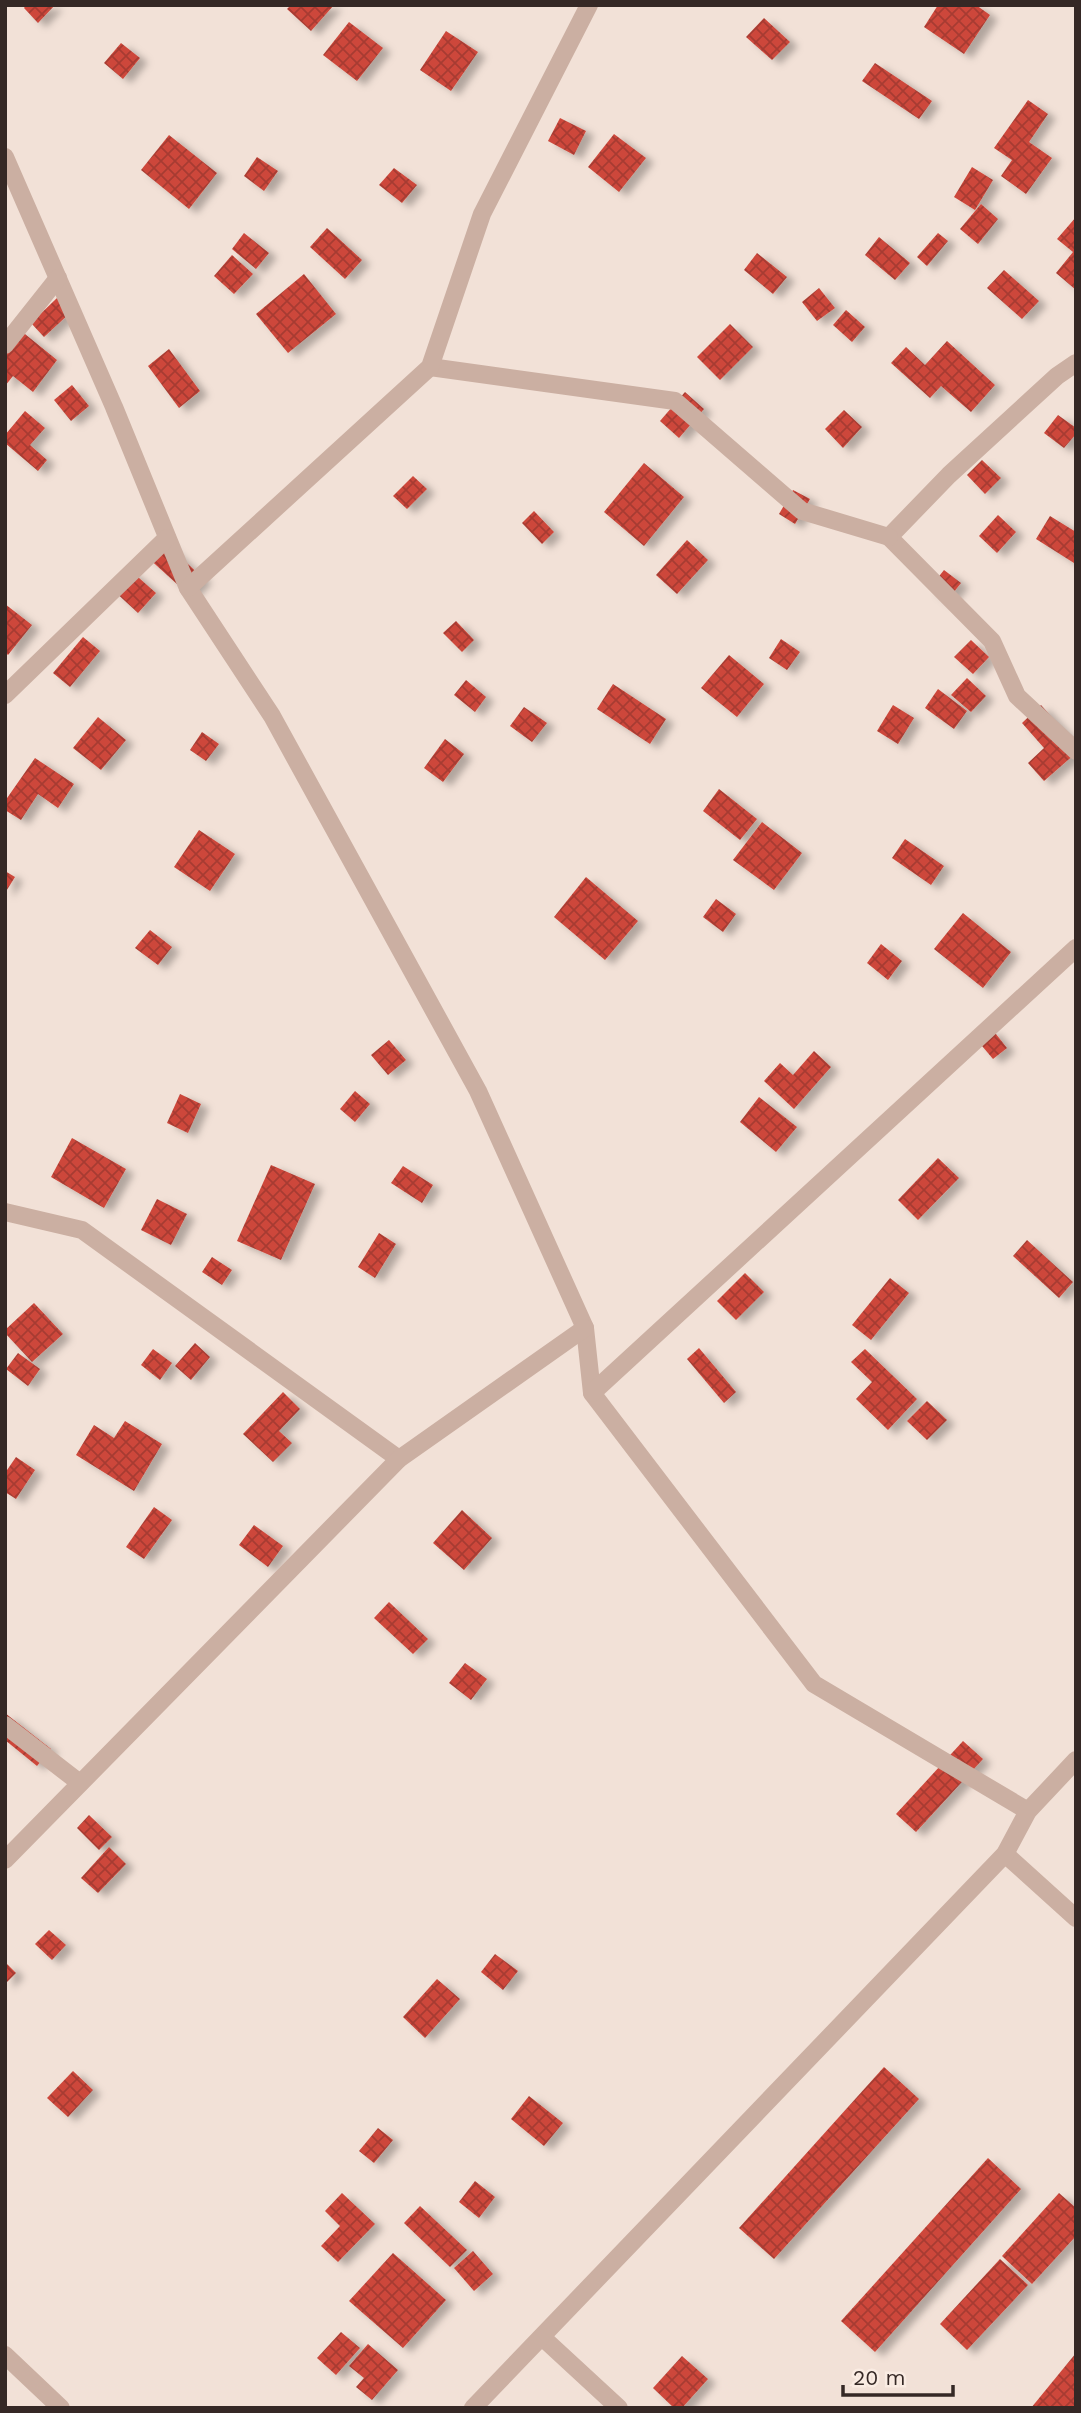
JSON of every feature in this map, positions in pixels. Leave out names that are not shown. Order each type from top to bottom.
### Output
[{"type":"street","points":[[188,588],[430,367],[482,214],[589,5]]},
{"type":"street","points":[[5,157],[114,407],[188,588],[272,716],[478,1091],[585,1328],[592,1393],[814,1684],[1028,1811]]},
{"type":"street","points":[[5,345],[58,278]]},
{"type":"street","points":[[889,537],[949,475],[1057,376],[1076,363]]},
{"type":"street","points":[[430,367],[675,401],[802,511],[889,537],[992,640],[1017,696],[1076,751]]},
{"type":"street","points":[[5,695],[167,538]]},
{"type":"street","points":[[592,1393],[1076,948]]},
{"type":"street","points":[[5,1212],[82,1230],[399,1459]]},
{"type":"street","points":[[5,1860],[399,1459],[585,1328]]},
{"type":"street","points":[[5,1725],[80,1783]]},
{"type":"street","points":[[473,2408],[1005,1854],[1028,1811],[1076,1760]]},
{"type":"street","points":[[1005,1854],[1076,1918]]},
{"type":"street","points":[[542,2337],[619,2408]]},
{"type":"street","points":[[5,2355],[61,2408]]},
{"type":"building","points":[[26,5],[55,5],[38,23],[24,8]]},
{"type":"building","points":[[291,5],[334,5],[311,31],[287,9]]},
{"type":"building","points":[[938,5],[976,5],[990,15],[964,54],[924,27]]},
{"type":"building","points":[[764,18],[790,42],[772,60],[746,37]]},
{"type":"building","points":[[349,22],[383,48],[357,81],[323,55]]},
{"type":"building","points":[[446,31],[478,52],[451,91],[420,70]]},
{"type":"building","points":[[121,43],[140,58],[123,79],[104,63]]},
{"type":"building","points":[[875,63],[932,101],[919,119],[862,81]]},
{"type":"building","points":[[1028,100],[1048,114],[1029,142],[1052,158],[1026,194],[1001,176],[1012,160],[994,148]]},
{"type":"building","points":[[560,118],[586,131],[574,155],[548,141]]},
{"type":"building","points":[[614,134],[646,158],[619,192],[588,167]]},
{"type":"building","points":[[169,135],[217,173],[189,209],[141,170]]},
{"type":"building","points":[[257,157],[278,171],[264,191],[244,176]]},
{"type":"building","points":[[972,167],[993,180],[975,210],[954,197]]},
{"type":"building","points":[[394,168],[417,185],[402,203],[379,185]]},
{"type":"building","points":[[981,204],[998,219],[978,244],[960,229]]},
{"type":"building","points":[[1076,217],[1076,290],[1056,273],[1073,252],[1057,239]]},
{"type":"building","points":[[327,228],[362,260],[345,279],[310,247]]},
{"type":"building","points":[[244,233],[269,253],[256,269],[232,249]]},
{"type":"building","points":[[938,233],[948,241],[927,266],[917,257]]},
{"type":"building","points":[[879,237],[910,263],[895,280],[865,255]]},
{"type":"building","points":[[757,253],[787,277],[773,294],[744,270]]},
{"type":"building","points":[[232,255],[253,274],[234,294],[214,276]]},
{"type":"building","points":[[1004,270],[1039,301],[1022,319],[987,288]]},
{"type":"building","points":[[304,274],[336,314],[288,353],[256,314]]},
{"type":"building","points":[[819,288],[835,308],[817,321],[802,302]]},
{"type":"building","points":[[57,298],[71,312],[44,337],[31,323]]},
{"type":"building","points":[[846,310],[865,327],[852,342],[833,325]]},
{"type":"building","points":[[730,324],[753,347],[720,380],[697,357]]},
{"type":"building","points":[[20,330],[57,360],[33,392],[13,376],[5,386],[5,349]]},
{"type":"building","points":[[947,341],[995,385],[971,412],[941,386],[930,398],[891,363],[906,347],[925,365]]},
{"type":"building","points":[[169,349],[200,391],[179,408],[148,366]]},
{"type":"building","points":[[72,385],[89,406],[71,421],[54,400]]},
{"type":"building","points":[[685,392],[704,409],[679,438],[660,421]]},
{"type":"building","points":[[844,410],[862,427],[843,448],[825,429]]},
{"type":"building","points":[[25,411],[45,428],[30,445],[47,460],[38,471],[5,443],[5,435]]},
{"type":"building","points":[[1058,415],[1076,428],[1076,434],[1064,448],[1044,433]]},
{"type":"building","points":[[982,460],[1001,478],[985,494],[967,475]]},
{"type":"building","points":[[644,463],[684,497],[644,546],[604,512]]},
{"type":"building","points":[[413,476],[427,489],[407,509],[393,496]]},
{"type":"building","points":[[793,490],[810,499],[795,524],[779,514]]},
{"type":"building","points":[[534,511],[554,532],[542,544],[522,523]]},
{"type":"building","points":[[998,515],[1016,532],[997,553],[979,536]]},
{"type":"building","points":[[1050,516],[1076,532],[1074,563],[1036,539]]},
{"type":"building","points":[[160,538],[204,579],[189,595],[145,555]]},
{"type":"building","points":[[687,540],[708,560],[677,594],[656,575]]},
{"type":"building","points":[[130,570],[156,593],[138,613],[112,589]]},
{"type":"building","points":[[944,570],[961,583],[946,602],[929,589]]},
{"type":"building","points":[[5,604],[32,625],[8,655],[5,652]]},
{"type":"building","points":[[456,621],[474,640],[462,652],[443,633]]},
{"type":"building","points":[[83,637],[100,651],[70,687],[53,673]]},
{"type":"building","points":[[781,639],[800,652],[787,670],[769,658]]},
{"type":"building","points":[[971,640],[989,657],[973,674],[954,657]]},
{"type":"building","points":[[729,655],[764,684],[737,717],[701,688]]},
{"type":"building","points":[[967,678],[986,696],[971,712],[951,695]]},
{"type":"building","points":[[466,680],[486,697],[475,712],[454,695]]},
{"type":"building","points":[[613,684],[666,719],[650,744],[597,709]]},
{"type":"building","points":[[938,689],[967,711],[954,729],[925,708]]},
{"type":"building","points":[[893,705],[914,718],[898,744],[877,731]]},
{"type":"building","points":[[1041,705],[1076,744],[1076,753],[1044,781],[1028,763],[1044,748],[1022,723]]},
{"type":"building","points":[[524,707],[547,723],[532,742],[510,726]]},
{"type":"building","points":[[98,717],[126,740],[101,770],[73,748]]},
{"type":"building","points":[[202,732],[219,744],[206,761],[190,750]]},
{"type":"building","points":[[445,739],[464,754],[443,782],[424,768]]},
{"type":"building","points":[[35,758],[74,784],[58,808],[38,794],[21,820],[5,810],[5,801]]},
{"type":"building","points":[[719,789],[757,819],[740,840],[703,811]]},
{"type":"building","points":[[762,822],[802,853],[774,890],[733,860]]},
{"type":"building","points":[[199,830],[235,854],[210,891],[174,867]]},
{"type":"building","points":[[905,839],[944,866],[931,885],[892,858]]},
{"type":"building","points":[[5,871],[15,877],[5,893]]},
{"type":"building","points":[[586,877],[638,921],[605,960],[554,917]]},
{"type":"building","points":[[716,899],[736,914],[723,932],[703,917]]},
{"type":"building","points":[[963,913],[1011,952],[983,988],[934,949]]},
{"type":"building","points":[[150,930],[172,947],[158,965],[135,948]]},
{"type":"building","points":[[881,944],[902,961],[888,980],[867,963]]},
{"type":"building","points":[[992,1029],[1007,1048],[993,1059],[977,1040]]},
{"type":"building","points":[[389,1040],[406,1060],[388,1075],[371,1055]]},
{"type":"building","points":[[814,1051],[831,1067],[794,1109],[764,1081],[780,1063],[793,1075]]},
{"type":"building","points":[[355,1091],[370,1104],[355,1122],[340,1109]]},
{"type":"building","points":[[180,1094],[201,1104],[188,1133],[167,1123]]},
{"type":"building","points":[[759,1097],[797,1127],[776,1152],[740,1122]]},
{"type":"building","points":[[72,1138],[126,1169],[104,1208],[51,1177]]},
{"type":"building","points":[[938,1158],[959,1178],[918,1220],[898,1200]]},
{"type":"building","points":[[271,1165],[315,1184],[281,1260],[237,1241]]},
{"type":"building","points":[[403,1166],[433,1185],[422,1203],[391,1183]]},
{"type":"building","points":[[157,1199],[187,1214],[171,1245],[141,1230]]},
{"type":"building","points":[[379,1233],[396,1244],[375,1278],[358,1267]]},
{"type":"building","points":[[1027,1240],[1073,1282],[1059,1298],[1013,1256]]},
{"type":"building","points":[[212,1257],[232,1270],[222,1285],[202,1272]]},
{"type":"building","points":[[745,1273],[764,1292],[736,1320],[717,1301]]},
{"type":"building","points":[[890,1278],[909,1293],[871,1340],[852,1325]]},
{"type":"building","points":[[34,1303],[63,1334],[32,1362],[5,1330]]},
{"type":"building","points":[[195,1343],[210,1357],[191,1380],[175,1366]]},
{"type":"building","points":[[699,1348],[736,1392],[724,1403],[687,1359]]},
{"type":"building","points":[[153,1349],[172,1363],[160,1380],[141,1365]]},
{"type":"building","points":[[865,1349],[917,1399],[888,1430],[856,1399],[872,1382],[851,1362]]},
{"type":"building","points":[[18,1353],[40,1369],[28,1386],[6,1369]]},
{"type":"building","points":[[283,1392],[300,1409],[279,1431],[292,1443],[273,1462],[243,1434]]},
{"type":"building","points":[[927,1401],[947,1420],[927,1440],[907,1421]]},
{"type":"building","points":[[125,1421],[162,1444],[134,1491],[76,1455],[94,1425],[114,1438]]},
{"type":"building","points":[[16,1457],[35,1470],[16,1499],[5,1492],[5,1473]]},
{"type":"building","points":[[154,1507],[172,1520],[144,1559],[126,1547]]},
{"type":"building","points":[[462,1510],[492,1538],[464,1570],[433,1543]]},
{"type":"building","points":[[254,1525],[283,1546],[268,1567],[239,1545]]},
{"type":"building","points":[[389,1602],[428,1639],[413,1654],[374,1618]]},
{"type":"building","points":[[465,1663],[487,1679],[471,1700],[449,1683]]},
{"type":"building","points":[[5,1713],[51,1749],[37,1766],[5,1740]]},
{"type":"building","points":[[963,1741],[983,1759],[916,1832],[896,1814]]},
{"type":"building","points":[[89,1815],[112,1837],[99,1850],[77,1828]]},
{"type":"building","points":[[109,1847],[126,1864],[98,1893],[81,1878]]},
{"type":"building","points":[[49,1930],[66,1945],[52,1960],[35,1944]]},
{"type":"building","points":[[495,1954],[518,1971],[503,1990],[481,1972]]},
{"type":"building","points":[[5,1962],[16,1973],[5,1984]]},
{"type":"building","points":[[437,1979],[460,1999],[425,2038],[403,2017]]},
{"type":"building","points":[[884,2067],[919,2099],[774,2259],[739,2228]]},
{"type":"building","points":[[73,2071],[93,2090],[68,2117],[47,2098]]},
{"type":"building","points":[[529,2096],[563,2123],[544,2146],[511,2119]]},
{"type":"building","points":[[378,2128],[393,2140],[374,2163],[359,2151]]},
{"type":"building","points":[[988,2158],[1021,2189],[875,2352],[841,2321]]},
{"type":"building","points":[[475,2181],[495,2197],[479,2218],[459,2202]]},
{"type":"building","points":[[342,2193],[375,2224],[338,2262],[321,2246],[340,2226],[325,2211]]},
{"type":"building","points":[[1059,2193],[1076,2208],[1076,2236],[1032,2284],[1002,2256]]},
{"type":"building","points":[[420,2206],[467,2250],[450,2267],[404,2223]]},
{"type":"building","points":[[473,2251],[493,2274],[474,2291],[454,2268]]},
{"type":"building","points":[[393,2253],[446,2300],[403,2348],[349,2301]]},
{"type":"building","points":[[1000,2259],[1028,2285],[967,2350],[940,2324]]},
{"type":"building","points":[[341,2332],[360,2348],[336,2375],[317,2358]]},
{"type":"building","points":[[368,2344],[398,2370],[372,2400],[356,2387],[364,2378],[349,2366]]},
{"type":"building","points":[[1076,2353],[1076,2408],[1031,2408]]},
{"type":"building","points":[[682,2356],[708,2379],[682,2408],[674,2408],[653,2388]]}]
